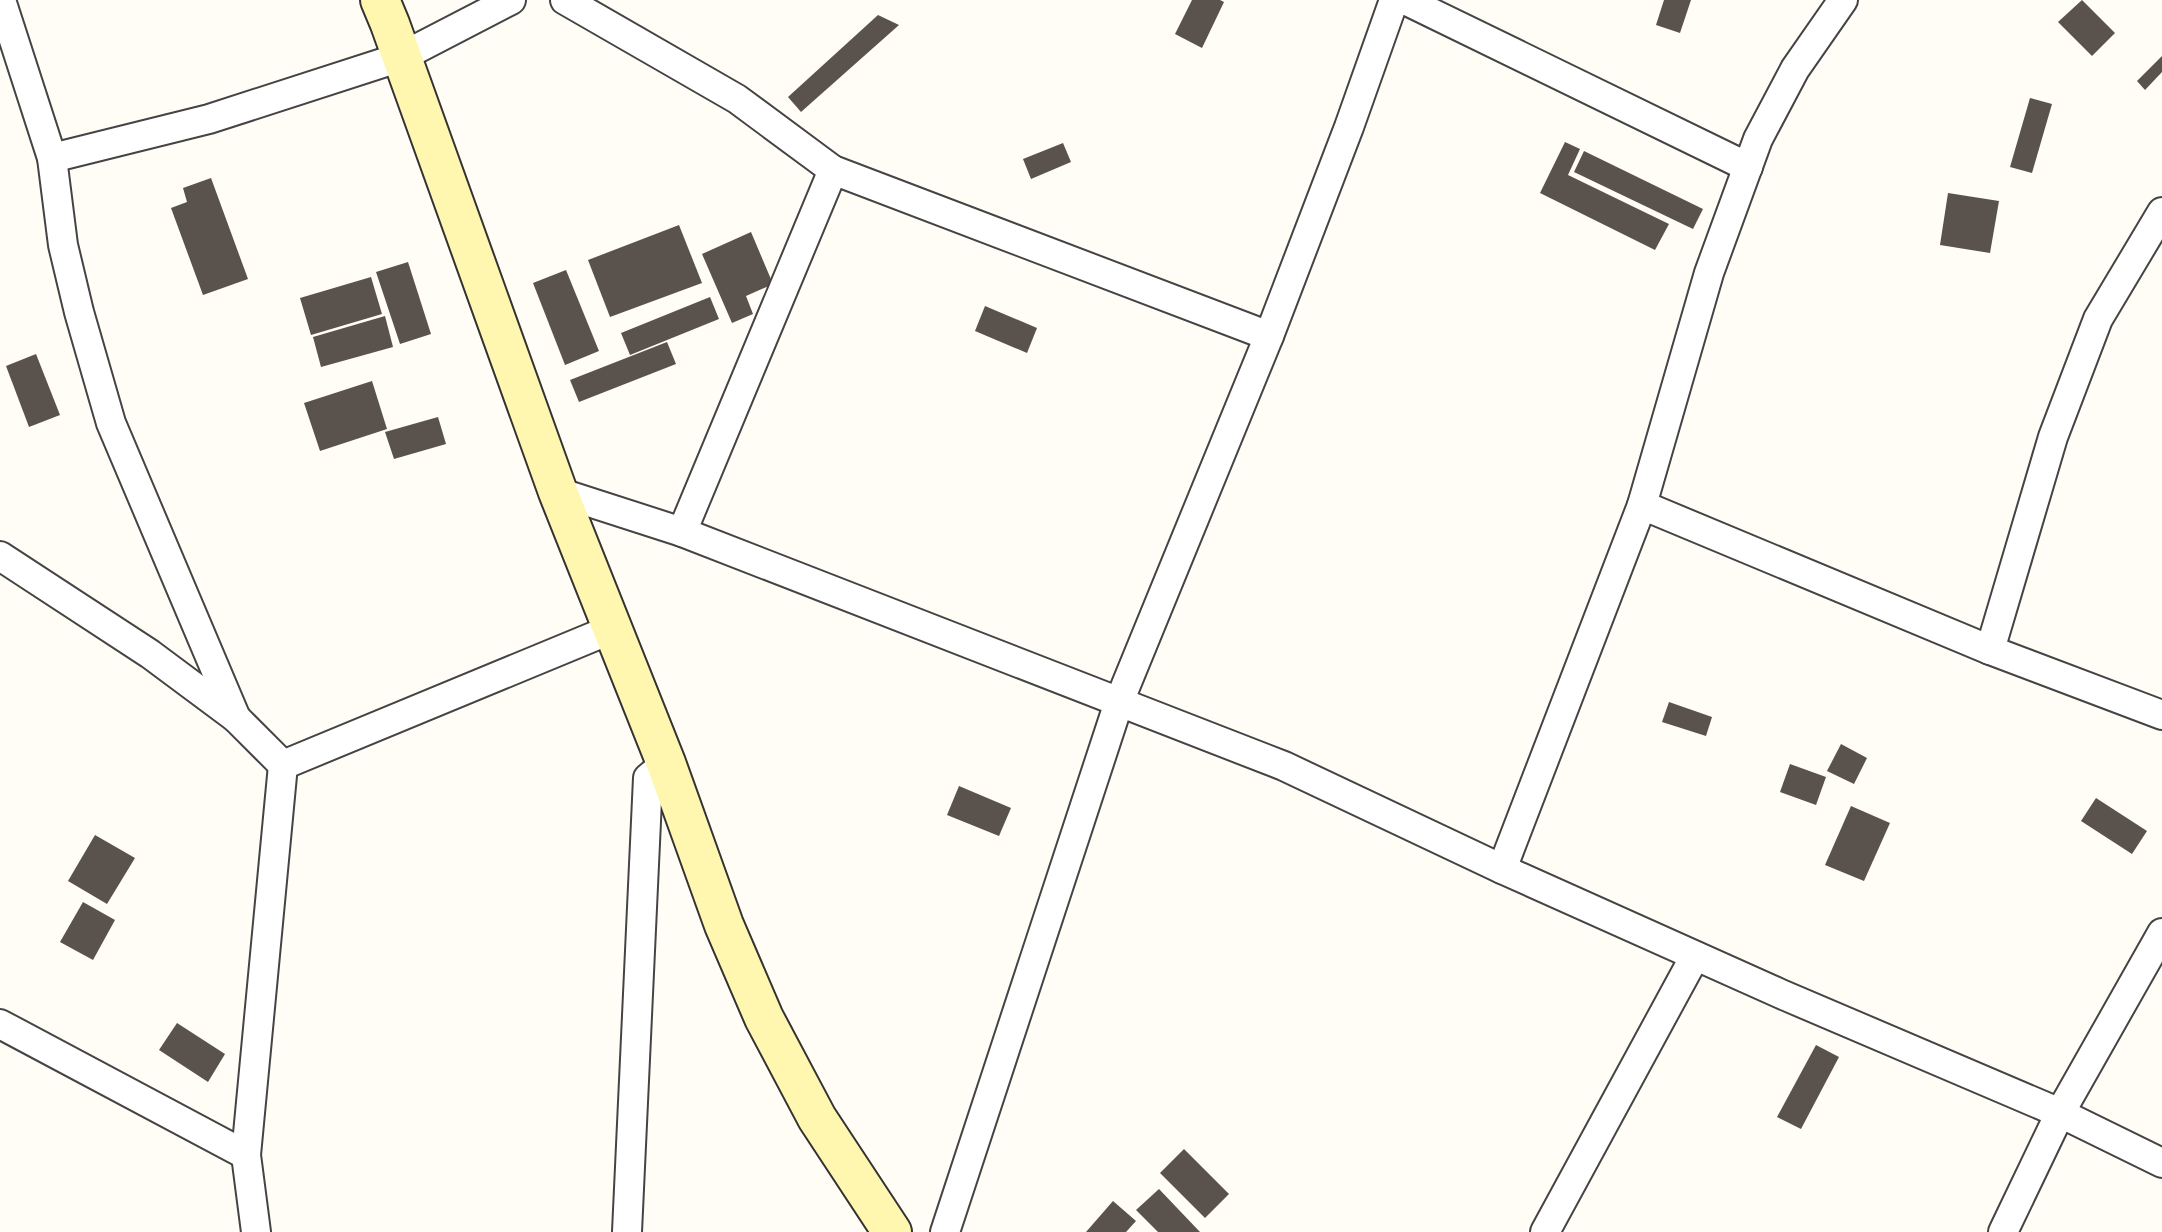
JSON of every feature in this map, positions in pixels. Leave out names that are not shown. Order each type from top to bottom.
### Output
[{"type":"street","points":[[1,0],[52,158],[63,245],[111,424],[236,718]]},
{"type":"street","points":[[380,0],[558,492],[666,763],[724,926],[764,1018],[817,1118],[892,1232]]},
{"type":"street","points":[[52,158],[209,119],[401,57],[511,0]]},
{"type":"street","points":[[565,0],[737,99],[833,170],[1269,336]]},
{"type":"street","points":[[945,1232],[1119,702],[1269,336],[1349,127],[1394,0]]},
{"type":"street","points":[[1405,0],[1748,167]]},
{"type":"street","points":[[1502,869],[1642,505],[1709,273],[1758,139],[1795,69],[1843,0]]},
{"type":"street","points":[[682,532],[833,170]]},
{"type":"street","points":[[1990,650],[2053,437],[2098,319],[2162,212]]},
{"type":"street","points":[[558,492],[682,532],[1284,766],[1502,869],[1695,956],[2060,1113],[2162,1163]]},
{"type":"street","points":[[1642,505],[1990,650],[2162,715]]},
{"type":"street","points":[[0,556],[150,654],[236,718],[283,765]]},
{"type":"street","points":[[283,765],[612,629]]},
{"type":"street","points":[[627,1232],[648,778],[666,763]]},
{"type":"street","points":[[256,1232],[246,1154],[283,765]]},
{"type":"street","points":[[2003,1232],[2060,1113],[2162,933]]},
{"type":"street","points":[[1545,1232],[1695,956]]},
{"type":"street","points":[[0,1024],[246,1154]]},
{"type":"building","points":[[1192,0],[1224,2],[1202,48],[1175,34]]},
{"type":"building","points":[[1664,0],[1691,0],[1680,33],[1656,25]]},
{"type":"building","points":[[2082,0],[2115,33],[2092,56],[2058,22]]},
{"type":"building","points":[[878,15],[899,25],[801,112],[788,97]]},
{"type":"building","points":[[2162,56],[2162,72],[2145,90],[2137,81]]},
{"type":"building","points":[[2030,98],[2052,104],[2032,173],[2010,167]]},
{"type":"building","points":[[1565,142],[1580,149],[1568,175],[1669,224],[1655,250],[1540,193]]},
{"type":"building","points":[[1063,143],[1071,162],[1031,179],[1023,159]]},
{"type":"building","points":[[1584,151],[1703,209],[1693,229],[1574,172]]},
{"type":"building","points":[[211,178],[248,279],[203,295],[171,208],[187,202],[183,188]]},
{"type":"building","points":[[1948,193],[1999,201],[1990,253],[1940,245]]},
{"type":"building","points":[[679,225],[702,283],[610,317],[588,260]]},
{"type":"building","points":[[751,232],[773,284],[746,296],[753,314],[732,323],[702,254]]},
{"type":"building","points":[[408,262],[431,334],[400,344],[376,272]]},
{"type":"building","points":[[566,270],[599,351],[565,365],[533,283]]},
{"type":"building","points":[[371,277],[382,314],[311,335],[300,298]]},
{"type":"building","points":[[710,297],[719,319],[630,355],[621,333]]},
{"type":"building","points":[[985,306],[1037,328],[1027,353],[975,331]]},
{"type":"building","points":[[385,316],[393,347],[321,367],[313,337]]},
{"type":"building","points":[[667,342],[676,364],[579,402],[570,380]]},
{"type":"building","points":[[36,354],[60,415],[29,427],[6,366]]},
{"type":"building","points":[[372,381],[387,429],[320,451],[304,403]]},
{"type":"building","points":[[438,417],[446,444],[394,459],[385,432]]},
{"type":"building","points":[[1669,702],[1712,717],[1706,736],[1662,722]]},
{"type":"building","points":[[1841,744],[1867,758],[1854,784],[1827,771]]},
{"type":"building","points":[[1790,764],[1826,777],[1816,805],[1780,792]]},
{"type":"building","points":[[959,786],[1011,808],[999,836],[947,815]]},
{"type":"building","points":[[2096,798],[2147,831],[2132,854],[2081,821]]},
{"type":"building","points":[[1851,806],[1890,823],[1864,881],[1825,865]]},
{"type":"building","points":[[95,835],[135,858],[107,904],[68,881]]},
{"type":"building","points":[[83,902],[115,920],[93,960],[60,942]]},
{"type":"building","points":[[177,1023],[225,1054],[208,1082],[159,1050]]},
{"type":"building","points":[[1816,1045],[1839,1057],[1801,1129],[1777,1117]]},
{"type":"building","points":[[1184,1149],[1229,1194],[1205,1218],[1160,1173]]},
{"type":"building","points":[[1159,1189],[1200,1232],[1158,1232],[1136,1210]]},
{"type":"building","points":[[1113,1201],[1136,1221],[1126,1232],[1086,1232]]}]
